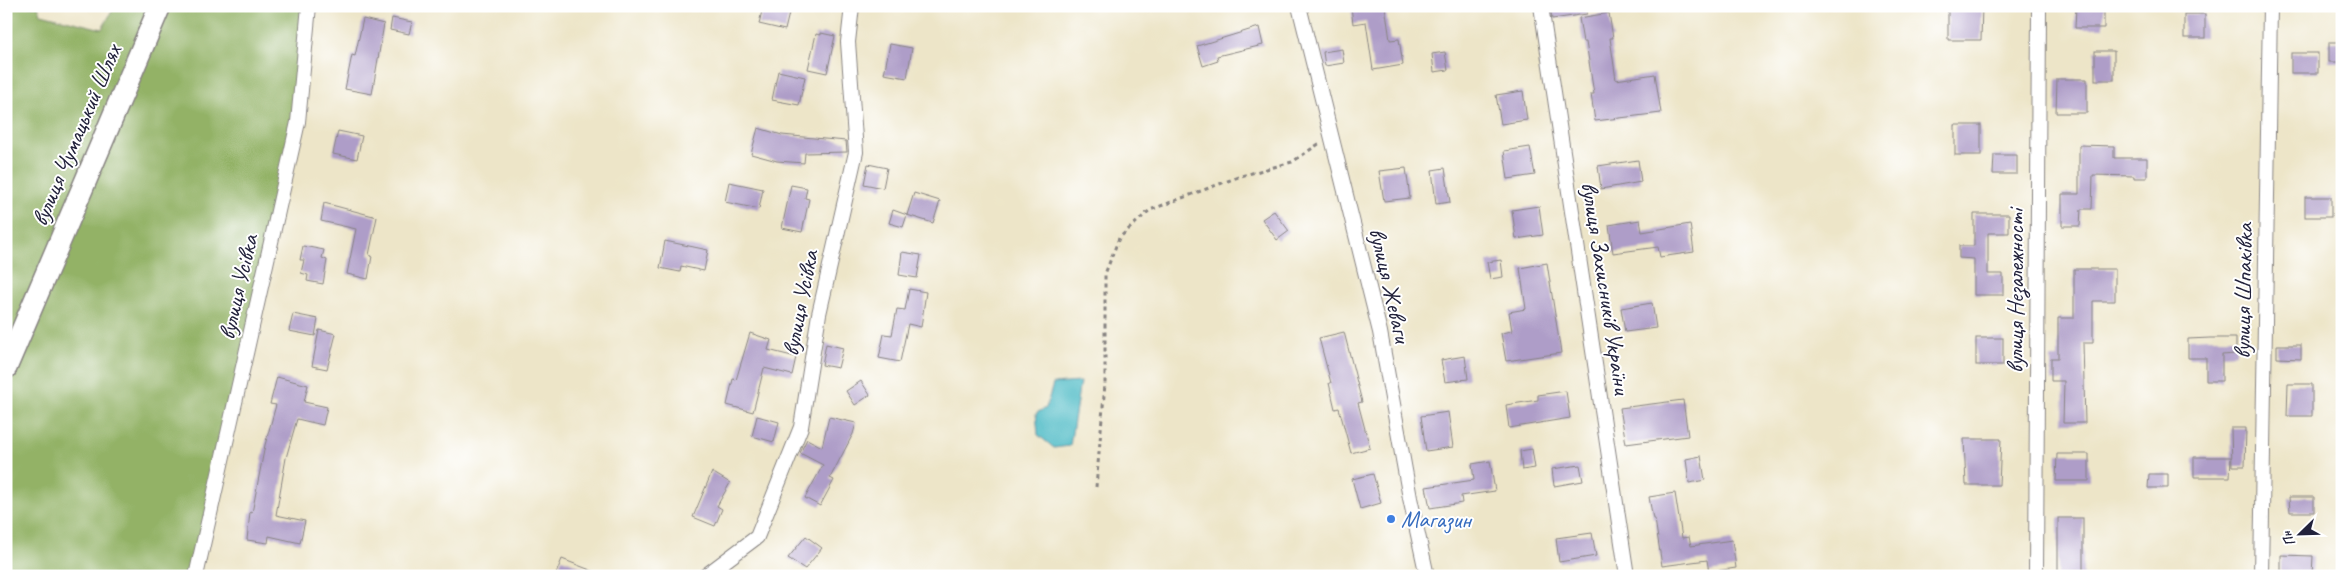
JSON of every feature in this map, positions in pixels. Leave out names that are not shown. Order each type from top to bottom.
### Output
[{"type":"main road","name":"вулиця Чумацький Шлях","points":[[6,368],[160,6]]},
{"type":"street","name":"вулиця Усівка","points":[[196,576],[298,122],[309,6]]},
{"type":"street","name":"вулиця Усівка","points":[[705,576],[756,537],[801,427],[819,314],[856,152],[848,42],[852,6]]},
{"type":"street","name":"вулиця Жеваги","points":[[1299,6],[1380,332],[1410,498],[1427,576]]},
{"type":"street","name":"вулиця Захисників України","points":[[1541,6],[1627,576]]},
{"type":"street","name":"вулиця Незалежності","points":[[2036,576],[2039,6]]},
{"type":"street","name":"вулиця Шпаківка","points":[[2262,576],[2270,6]]},
{"type":"path","points":[[1096,487],[1105,384],[1105,274],[1119,238],[1150,210],[1241,176],[1292,162],[1331,136]]},
{"type":"green space","points":[[6,6],[38,6],[41,14],[102,29],[115,6],[309,6],[298,122],[196,576],[6,576]]},
{"type":"water","points":[[1080,382],[1070,446],[1054,448],[1038,435],[1036,413],[1046,408],[1053,384]]},
{"type":"building","points":[[763,6],[790,9],[785,30],[759,24]]},
{"type":"building","points":[[1351,6],[1385,6],[1390,40],[1399,39],[1403,65],[1373,70],[1366,22],[1353,24]]},
{"type":"building","points":[[1550,6],[1587,6],[1587,14],[1552,19]]},
{"type":"building","points":[[1948,6],[1982,6],[1981,40],[1948,40]]},
{"type":"building","points":[[2076,6],[2104,6],[2104,28],[2075,28]]},
{"type":"building","points":[[1609,13],[1613,38],[1610,38],[1616,80],[1655,74],[1661,113],[1595,121],[1591,94],[1594,94],[1586,42],[1583,42],[1579,18]]},
{"type":"building","points":[[2184,14],[2205,14],[2205,38],[2184,38]]},
{"type":"building","points":[[392,18],[412,22],[409,34],[390,30]]},
{"type":"building","points":[[363,19],[384,24],[372,94],[345,89],[352,55],[355,56]]},
{"type":"building","points":[[1259,27],[1263,45],[1217,56],[1218,61],[1203,66],[1197,46]]},
{"type":"building","points":[[821,33],[835,36],[827,73],[808,69],[816,34],[821,35]]},
{"type":"building","points":[[2329,42],[2342,42],[2342,62],[2329,62]]},
{"type":"building","points":[[890,44],[912,48],[907,78],[884,74]]},
{"type":"building","points":[[1342,49],[1344,63],[1325,66],[1323,52]]},
{"type":"building","points":[[2095,51],[2114,51],[2114,80],[2095,80]]},
{"type":"building","points":[[1445,52],[1448,70],[1434,72],[1432,54]]},
{"type":"building","points":[[2291,53],[2318,53],[2318,73],[2291,73]]},
{"type":"building","points":[[778,71],[805,77],[799,105],[772,100]]},
{"type":"building","points":[[2057,79],[2087,79],[2087,113],[2056,113]]},
{"type":"building","points":[[1523,91],[1527,120],[1501,124],[1496,95]]},
{"type":"building","points":[[1955,125],[1981,125],[1981,155],[1955,155]]},
{"type":"building","points":[[758,128],[782,135],[846,141],[847,152],[805,153],[804,163],[777,161],[751,154]]},
{"type":"building","points":[[338,131],[362,136],[357,159],[333,154]]},
{"type":"building","points":[[2079,145],[2114,146],[2114,158],[2147,158],[2147,178],[2093,175],[2092,209],[2081,209],[2080,226],[2062,226],[2062,194],[2079,194]]},
{"type":"building","points":[[1530,147],[1535,175],[1508,179],[1504,151]]},
{"type":"building","points":[[1994,155],[2017,155],[2017,174],[1993,174]]},
{"type":"building","points":[[1638,160],[1641,182],[1601,189],[1598,166]]},
{"type":"building","points":[[868,164],[887,168],[883,188],[864,184]]},
{"type":"building","points":[[1406,168],[1410,198],[1384,201],[1379,171]]},
{"type":"building","points":[[1445,168],[1450,202],[1436,204],[1432,170]]},
{"type":"building","points":[[729,182],[763,189],[759,209],[725,202]]},
{"type":"building","points":[[791,185],[807,188],[805,198],[809,199],[802,232],[782,228]]},
{"type":"building","points":[[914,193],[940,201],[933,223],[907,215]]},
{"type":"building","points":[[2305,197],[2331,197],[2331,217],[2305,217]]},
{"type":"building","points":[[324,203],[377,217],[369,255],[372,256],[368,279],[347,274],[356,229],[321,221]]},
{"type":"building","points":[[1539,206],[1543,235],[1516,239],[1512,210]]},
{"type":"building","points":[[893,210],[907,215],[903,227],[889,223]]},
{"type":"building","points":[[1274,211],[1289,231],[1277,240],[1262,219]]},
{"type":"building","points":[[1974,214],[2009,214],[2009,233],[1988,233],[1988,274],[2003,274],[2003,295],[1974,295],[1974,259],[1959,258],[1959,246],[1974,246]]},
{"type":"building","points":[[1640,220],[1642,232],[1690,224],[1694,252],[1660,257],[1658,247],[1613,253],[1609,225]]},
{"type":"building","points":[[665,241],[708,250],[704,271],[681,266],[680,272],[660,268]]},
{"type":"building","points":[[303,246],[324,250],[322,258],[327,260],[323,284],[307,281],[308,275],[301,273],[304,260],[300,260]]},
{"type":"building","points":[[902,252],[921,255],[917,278],[899,275]]},
{"type":"building","points":[[1501,260],[1503,277],[1490,279],[1487,262]]},
{"type":"building","points":[[1547,263],[1561,353],[1506,361],[1501,333],[1512,331],[1509,312],[1526,309],[1520,268]]},
{"type":"building","points":[[2074,269],[2115,269],[2115,301],[2093,301],[2093,343],[2083,343],[2085,423],[2063,423],[2064,381],[2051,381],[2051,358],[2058,358],[2058,318],[2074,318]]},
{"type":"building","points":[[909,289],[926,292],[921,327],[908,324],[900,362],[879,358],[884,334],[892,335],[897,309],[905,310]]},
{"type":"building","points":[[1652,303],[1656,328],[1625,332],[1621,308]]},
{"type":"building","points":[[293,314],[318,319],[315,336],[289,331]]},
{"type":"building","points":[[319,330],[336,334],[327,369],[312,366]]},
{"type":"building","points":[[1344,332],[1362,402],[1358,403],[1370,448],[1351,453],[1339,408],[1335,409],[1329,383],[1331,383],[1319,338]]},
{"type":"building","points":[[750,333],[771,340],[768,350],[796,357],[792,375],[764,368],[753,412],[727,405],[733,379],[736,380]]},
{"type":"building","points":[[1976,338],[2003,338],[2003,365],[1976,365]]},
{"type":"building","points":[[2236,338],[2236,354],[2222,355],[2222,381],[2206,381],[2206,358],[2188,358],[2188,339]]},
{"type":"building","points":[[826,344],[843,348],[838,368],[822,365]]},
{"type":"building","points":[[2277,345],[2301,345],[2301,359],[2277,358]]},
{"type":"building","points":[[1465,356],[1468,379],[1445,382],[1441,360]]},
{"type":"building","points":[[277,377],[308,385],[304,402],[327,407],[323,425],[297,419],[286,458],[276,515],[305,521],[300,543],[269,536],[268,543],[247,540],[250,512],[252,513],[265,445],[276,405],[270,404]]},
{"type":"building","points":[[861,381],[870,395],[855,405],[846,391]]},
{"type":"building","points":[[2288,384],[2312,384],[2312,416],[2287,416]]},
{"type":"building","points":[[1566,391],[1570,418],[1509,428],[1506,405],[1538,400],[1538,395]]},
{"type":"building","points":[[1683,400],[1688,436],[1626,444],[1620,408]]},
{"type":"building","points":[[1448,412],[1453,447],[1426,451],[1421,416]]},
{"type":"building","points":[[757,416],[779,422],[774,442],[752,436]]},
{"type":"building","points":[[829,417],[856,423],[853,434],[830,478],[834,480],[820,506],[805,498],[823,465],[800,453],[807,439],[822,447]]},
{"type":"building","points":[[2231,428],[2246,428],[2245,466],[2232,466]]},
{"type":"building","points":[[1964,439],[2001,439],[1999,485],[1966,485]]},
{"type":"building","points":[[1532,449],[1535,468],[1522,470],[1520,451]]},
{"type":"building","points":[[2057,454],[2089,454],[2089,481],[2056,481]]},
{"type":"building","points":[[1701,456],[1705,480],[1689,483],[1686,459]]},
{"type":"building","points":[[2194,457],[2231,457],[2230,477],[2194,477]]},
{"type":"building","points":[[1490,461],[1495,491],[1461,496],[1462,503],[1430,508],[1426,487],[1474,480],[1472,464]]},
{"type":"building","points":[[1580,465],[1583,481],[1554,486],[1552,469]]},
{"type":"building","points":[[712,472],[730,483],[717,506],[722,509],[715,526],[693,517]]},
{"type":"building","points":[[1373,474],[1381,503],[1360,509],[1352,479]]},
{"type":"building","points":[[2149,474],[2168,474],[2168,488],[2148,488]]},
{"type":"building","points":[[1675,493],[1682,538],[1689,537],[1691,546],[1732,540],[1736,568],[1709,572],[1707,560],[1662,566],[1655,519],[1653,519],[1649,497]]},
{"type":"building","points":[[2289,497],[2314,497],[2314,512],[2290,512]]},
{"type":"building","points":[[2058,518],[2083,518],[2083,576],[2058,576]]},
{"type":"building","points":[[1592,533],[1596,556],[1559,562],[1556,538]]},
{"type":"building","points":[[806,536],[822,548],[805,569],[788,558]]},
{"type":"building","points":[[2281,555],[2313,556],[2312,575],[2281,575]]},
{"type":"building","points":[[562,559],[603,575],[603,576],[555,576]]},
{"type":"place","name":"Магазин","points":[[1391,519]]}]
